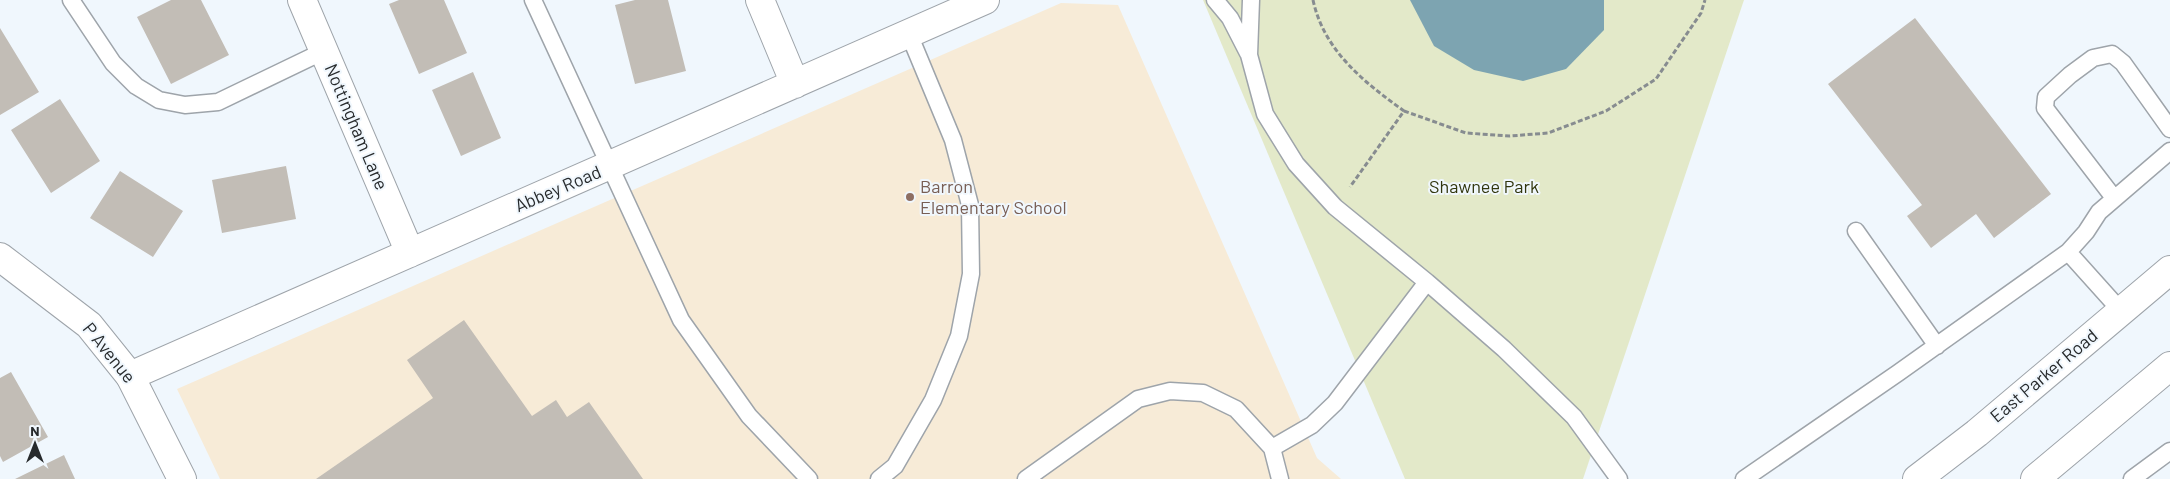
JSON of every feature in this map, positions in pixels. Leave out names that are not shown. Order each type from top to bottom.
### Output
[{"type":"street","name":"Nottingham Lane","points":[[302,0],[410,253]]},
{"type":"street","points":[[760,0],[795,84]]},
{"type":"street","name":"Abbey Road","points":[[130,376],[983,0]]},
{"type":"street","name":"P Avenue","points":[[0,257],[89,325],[130,376],[182,479]]},
{"type":"street","name":"East Parker Road","points":[[1917,479],[1977,433],[2170,270]]},
{"type":"street","points":[[2035,479],[2170,366]]},
{"type":"lane","points":[[71,0],[113,63],[136,86],[159,100],[185,105],[218,102],[324,51]]},
{"type":"lane","points":[[533,0],[681,320],[750,416],[809,479]]},
{"type":"lane","points":[[1215,0],[1230,18],[1249,55],[1265,114],[1296,164],[1336,207],[1504,349],[1574,417],[1619,479]]},
{"type":"lane","points":[[1249,55],[1251,0]]},
{"type":"lane","points":[[879,479],[894,466],[934,400],[959,336],[971,274],[970,205],[953,140],[909,34]]},
{"type":"lane","points":[[2114,198],[2045,108],[2046,97],[2070,74],[2093,58],[2112,54],[2123,63],[2170,129]]},
{"type":"lane","points":[[1744,479],[1937,346],[2068,252],[2086,232],[2099,212],[2170,151]]},
{"type":"lane","points":[[1856,231],[1937,346]]},
{"type":"lane","points":[[2068,252],[2121,311]]},
{"type":"lane","points":[[1272,448],[1312,425],[1336,402],[1427,282]]},
{"type":"lane","points":[[1026,479],[1138,399],[1170,391],[1202,393],[1236,409],[1272,448],[1280,479]]},
{"type":"lane","points":[[2132,479],[2170,451]]},
{"type":"path","points":[[1312,0],[1316,15],[1335,51],[1363,81],[1404,111],[1434,124],[1466,133],[1510,136],[1548,133],[1606,111],[1656,79],[1701,13],[1706,0]]},
{"type":"path","points":[[1336,207],[1404,111]]},
{"type":"shaded area","name":"Barron Elementary School","points":[[1061,3],[1118,5],[1317,458],[1341,479],[220,479],[177,389]]},
{"type":"green space","name":"Shawnee Park","points":[[1203,0],[1744,0],[1583,479],[1405,479]]},
{"type":"water","points":[[1410,0],[1604,0],[1604,30],[1566,69],[1523,81],[1474,70],[1434,46]]},
{"type":"building","points":[[171,0],[201,0],[229,55],[171,84],[137,17]]},
{"type":"building","points":[[399,0],[444,0],[467,53],[419,74],[389,4]]},
{"type":"building","points":[[635,0],[668,0],[686,71],[635,84],[615,5]]},
{"type":"building","points":[[1915,18],[2051,194],[1994,238],[1976,214],[1931,248],[1907,216],[1922,205],[1828,84]]},
{"type":"building","points":[[0,28],[39,92],[0,115]]},
{"type":"building","points":[[473,72],[501,138],[461,156],[432,90]]},
{"type":"building","points":[[60,99],[100,161],[51,193],[11,130]]},
{"type":"building","points":[[286,166],[296,219],[222,233],[212,180]]},
{"type":"building","points":[[120,171],[183,211],[153,257],[90,218]]},
{"type":"building","points":[[464,320],[532,416],[556,400],[567,417],[589,402],[643,479],[316,479],[433,398],[407,360]]},
{"type":"building","points":[[11,372],[48,437],[3,462],[0,456],[0,378]]},
{"type":"building","points":[[64,455],[75,479],[15,479]]},
{"type":"place","name":"Barron Elementary School","points":[[910,197]]}]
